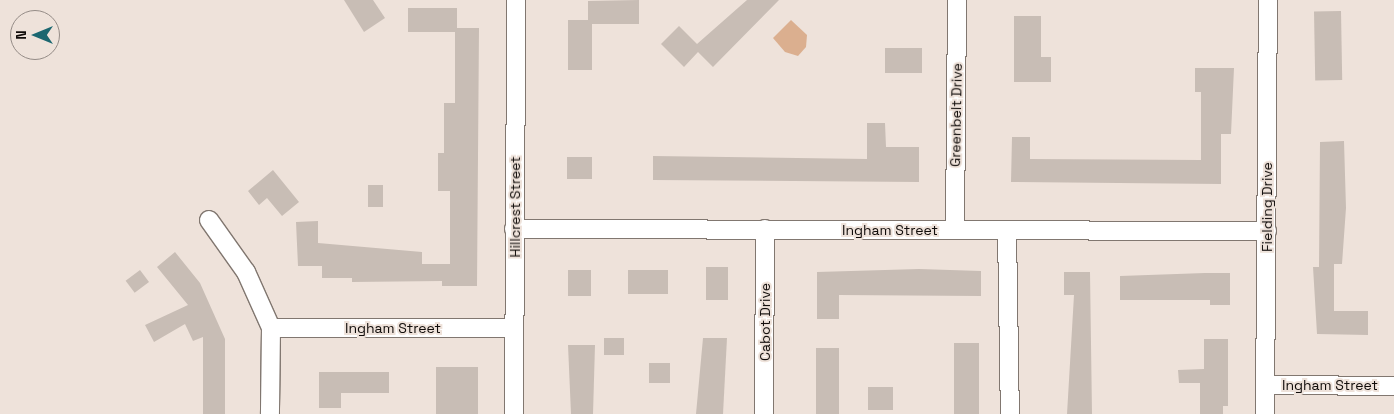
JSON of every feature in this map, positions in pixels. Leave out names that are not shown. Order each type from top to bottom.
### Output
[{"type":"street","name":"Hillcrest Street","points":[[514,414],[516,0]]},
{"type":"street","name":"Greenbelt Drive","points":[[955,230],[957,0]]},
{"type":"street","name":"Fielding Drive","points":[[1265,414],[1268,0]]},
{"type":"street","points":[[209,220],[246,272],[271,328],[270,414]]},
{"type":"street","name":"Ingham Street","points":[[514,229],[1267,230]]},
{"type":"street","name":"Cabot Drive","points":[[764,414],[766,229]]},
{"type":"street","points":[[1007,230],[1010,414]]},
{"type":"street","name":"Ingham Street","points":[[271,328],[514,328]]},
{"type":"street","name":"Ingham Street","points":[[1265,385],[1394,386]]},
{"type":"shaded area","points":[[791,20],[807,35],[806,47],[798,56],[785,52],[773,38]]},
{"type":"building","points":[[344,0],[373,0],[385,18],[364,32]]},
{"type":"building","points":[[639,0],[639,24],[592,24],[592,70],[568,70],[568,20],[588,20],[588,1]]},
{"type":"building","points":[[747,0],[779,0],[713,67],[698,52],[684,67],[661,44],[679,26],[697,44]]},
{"type":"building","points":[[408,8],[457,8],[457,28],[479,28],[477,286],[442,286],[442,281],[352,282],[352,278],[322,278],[322,266],[298,266],[296,222],[318,221],[318,243],[422,252],[422,264],[450,264],[450,191],[438,191],[438,153],[444,153],[444,103],[455,103],[455,32],[408,32]]},
{"type":"building","points":[[1314,11],[1341,11],[1342,80],[1315,80]]},
{"type":"building","points":[[1014,16],[1041,16],[1041,57],[1051,57],[1051,82],[1014,82]]},
{"type":"building","points":[[885,48],[922,48],[922,73],[885,73]]},
{"type":"building","points":[[1195,68],[1234,68],[1231,134],[1221,134],[1221,184],[1011,182],[1012,137],[1030,137],[1030,159],[1201,160],[1201,92],[1195,92]]},
{"type":"building","points":[[867,123],[885,123],[886,147],[919,147],[919,182],[653,180],[653,156],[867,159]]},
{"type":"building","points":[[1344,141],[1346,208],[1342,264],[1334,264],[1334,311],[1368,311],[1368,335],[1317,334],[1313,267],[1319,267],[1320,142]]},
{"type":"building","points":[[567,157],[592,157],[592,179],[567,179]]},
{"type":"building","points":[[273,170],[299,202],[282,216],[267,198],[259,205],[248,191]]},
{"type":"building","points":[[368,185],[383,185],[383,207],[368,207]]},
{"type":"building","points":[[175,252],[200,283],[225,339],[225,414],[203,414],[203,337],[193,341],[185,324],[154,342],[145,325],[188,305],[157,267]]},
{"type":"building","points":[[706,267],[728,267],[728,300],[706,300]]},
{"type":"building","points":[[919,269],[981,271],[981,296],[839,295],[839,319],[817,319],[817,272]]},
{"type":"building","points":[[140,270],[149,282],[135,293],[126,281]]},
{"type":"building","points":[[568,270],[591,270],[591,296],[568,296]]},
{"type":"building","points":[[628,270],[668,270],[668,294],[628,294]]},
{"type":"building","points":[[1064,272],[1090,272],[1092,414],[1067,414],[1074,295],[1064,295]]},
{"type":"building","points":[[1230,273],[1230,305],[1210,305],[1210,300],[1120,300],[1120,276]]},
{"type":"building","points":[[604,338],[624,338],[624,355],[604,355]]},
{"type":"building","points":[[703,338],[727,338],[723,414],[696,414]]},
{"type":"building","points":[[1204,339],[1228,339],[1228,406],[1223,406],[1223,414],[1200,414],[1200,383],[1179,383],[1178,370],[1204,369]]},
{"type":"building","points":[[954,343],[979,343],[979,414],[954,414]]},
{"type":"building","points":[[568,345],[595,345],[593,414],[571,414]]},
{"type":"building","points":[[816,348],[839,348],[839,414],[816,414]]},
{"type":"building","points":[[649,363],[670,363],[670,383],[649,383]]},
{"type":"building","points":[[436,367],[478,367],[478,414],[436,414]]},
{"type":"building","points":[[319,372],[389,372],[389,393],[341,393],[341,408],[319,408]]},
{"type":"building","points":[[868,387],[893,387],[893,410],[868,410]]}]
